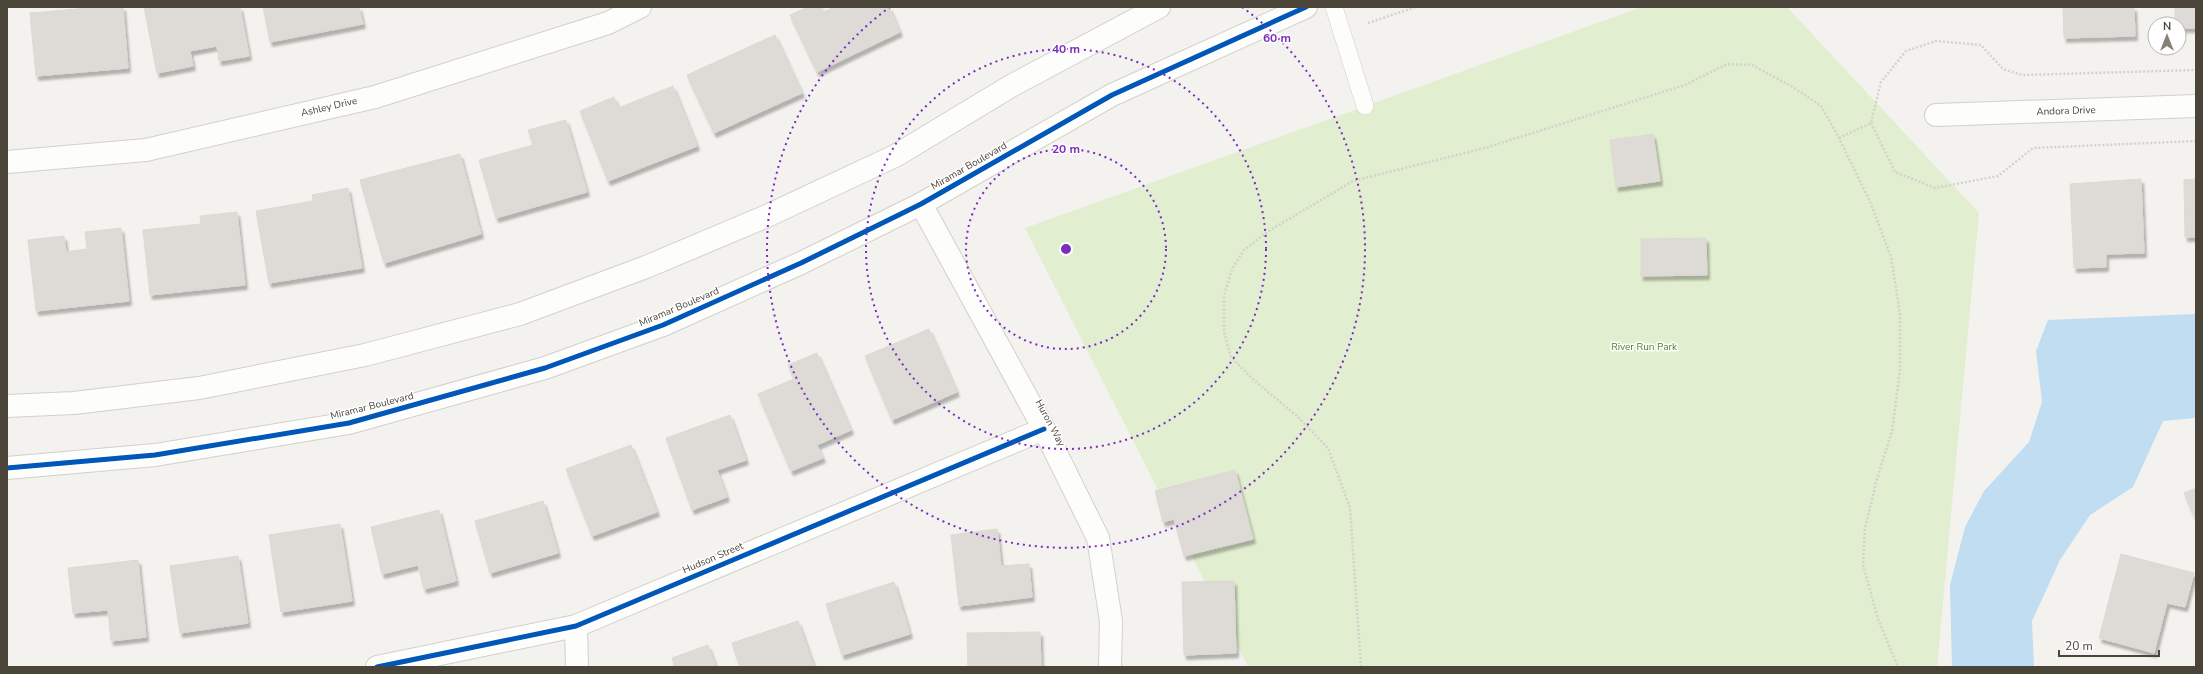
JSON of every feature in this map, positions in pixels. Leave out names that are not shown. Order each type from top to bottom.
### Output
[{"type":"street","name":"Ashley Drive","points":[[7,162],[146,150],[374,97],[608,23],[640,7]]},
{"type":"street","points":[[7,406],[74,403],[199,388],[365,355],[520,314],[646,268],[767,216],[896,156],[1011,86],[1159,7]]},
{"type":"street","name":"Miramar Boulevard","points":[[7,468],[155,455],[349,423],[545,368],[663,325],[801,263],[921,204],[1112,95],[1306,7]]},
{"type":"street","name":"Andora Drive","points":[[1936,116],[2196,106]]},
{"type":"street","name":"Huron Way","points":[[921,204],[1044,429],[1098,538],[1111,621],[1110,667]]},
{"type":"street","name":"Hudson Street","points":[[377,667],[576,626],[1044,429]]},
{"type":"street","points":[[576,626],[577,667]]},
{"type":"lane","points":[[1334,7],[1366,106]]},
{"type":"path","points":[[1368,23],[1416,7]]},
{"type":"path","points":[[2196,70],[2022,75],[2003,68],[1981,45],[1936,41],[1906,51],[1881,82],[1871,123],[1895,172],[1935,188],[1998,176],[2033,148],[2196,141]]},
{"type":"path","points":[[1361,667],[1350,508],[1328,448],[1297,416],[1255,381],[1231,357],[1224,332],[1224,296],[1232,269],[1244,250],[1267,232],[1354,181],[1485,148],[1648,97],[1685,85],[1727,64],[1752,65],[1794,87],[1821,106],[1839,138],[1871,204],[1891,257],[1900,314],[1900,370],[1892,431],[1877,479],[1865,528],[1863,565],[1878,620],[1898,667]]},
{"type":"path","points":[[1839,138],[1871,123]]},
{"type":"green space","name":"River Run Park","points":[[1642,7],[1787,7],[1979,213],[1937,667],[1248,667],[1025,228]]},
{"type":"water","points":[[2196,314],[2196,418],[2163,421],[2133,487],[2090,515],[2060,560],[2032,621],[2034,667],[1952,667],[1950,585],[1965,527],[1984,491],[2029,442],[2042,402],[2036,351],[2048,320]]},
{"type":"building","points":[[100,7],[123,7],[128,68],[36,76],[30,13]]},
{"type":"building","points":[[144,7],[240,7],[249,56],[219,61],[217,46],[190,51],[193,66],[157,73]]},
{"type":"building","points":[[263,7],[359,7],[363,24],[270,42]]},
{"type":"building","points":[[808,7],[822,7],[824,12],[834,7],[889,7],[900,32],[817,72],[790,15]]},
{"type":"building","points":[[2063,7],[2134,7],[2135,36],[2064,38]]},
{"type":"building","points":[[2175,7],[2196,7],[2196,28],[2187,28],[2187,16],[2175,16]]},
{"type":"building","points":[[775,35],[802,93],[714,133],[687,75]]},
{"type":"building","points":[[673,86],[697,146],[608,181],[580,111],[614,97],[618,108]]},
{"type":"building","points":[[566,120],[587,192],[496,218],[479,160],[533,145],[528,130]]},
{"type":"building","points":[[1653,134],[1660,181],[1616,187],[1610,140]]},
{"type":"building","points":[[460,154],[481,234],[384,263],[360,180]]},
{"type":"building","points":[[2141,179],[2144,253],[2106,254],[2106,267],[2074,268],[2070,184]]},
{"type":"building","points":[[2196,179],[2196,237],[2185,237],[2184,180]]},
{"type":"building","points":[[348,188],[362,268],[269,283],[256,211],[313,201],[312,195]]},
{"type":"building","points":[[237,212],[245,285],[150,295],[143,230],[201,224],[200,216]]},
{"type":"building","points":[[121,228],[129,301],[36,311],[28,240],[64,236],[66,252],[87,249],[85,232]]},
{"type":"building","points":[[1706,238],[1707,275],[1641,276],[1641,239]]},
{"type":"building","points":[[929,329],[957,392],[892,420],[865,356]]},
{"type":"building","points":[[817,353],[851,430],[817,445],[823,458],[791,471],[758,394],[794,379],[788,365]]},
{"type":"building","points":[[730,415],[746,460],[717,470],[727,497],[692,510],[666,438]]},
{"type":"building","points":[[631,445],[657,512],[592,536],[566,469]]},
{"type":"building","points":[[1235,470],[1253,539],[1184,556],[1174,519],[1163,522],[1155,491]]},
{"type":"building","points":[[2196,488],[2196,521],[2184,493]]},
{"type":"building","points":[[543,501],[558,553],[490,573],[475,521]]},
{"type":"building","points":[[439,510],[456,581],[424,589],[418,565],[382,574],[371,527]]},
{"type":"building","points":[[340,524],[352,601],[281,612],[269,535]]},
{"type":"building","points":[[997,529],[1001,566],[1029,564],[1032,597],[959,606],[951,535]]},
{"type":"building","points":[[2121,554],[2194,573],[2185,607],[2167,603],[2154,653],[2099,638]]},
{"type":"building","points":[[238,556],[248,623],[180,633],[170,566]]},
{"type":"building","points":[[138,560],[146,637],[111,641],[108,610],[73,613],[68,568]]},
{"type":"building","points":[[1234,581],[1236,653],[1184,655],[1182,582]]},
{"type":"building","points":[[894,582],[910,634],[842,655],[826,604]]},
{"type":"building","points":[[798,621],[814,667],[740,667],[732,643]]},
{"type":"building","points":[[1040,632],[1041,667],[968,667],[967,633]]},
{"type":"building","points":[[708,645],[716,667],[675,667],[672,658]]},
{"type":"cycle path","points":[[7,468],[155,455],[349,423],[545,368],[663,325],[801,263],[921,204],[1112,95],[1306,7]]},
{"type":"cycle path","points":[[377,667],[576,626],[1044,429]]}]
